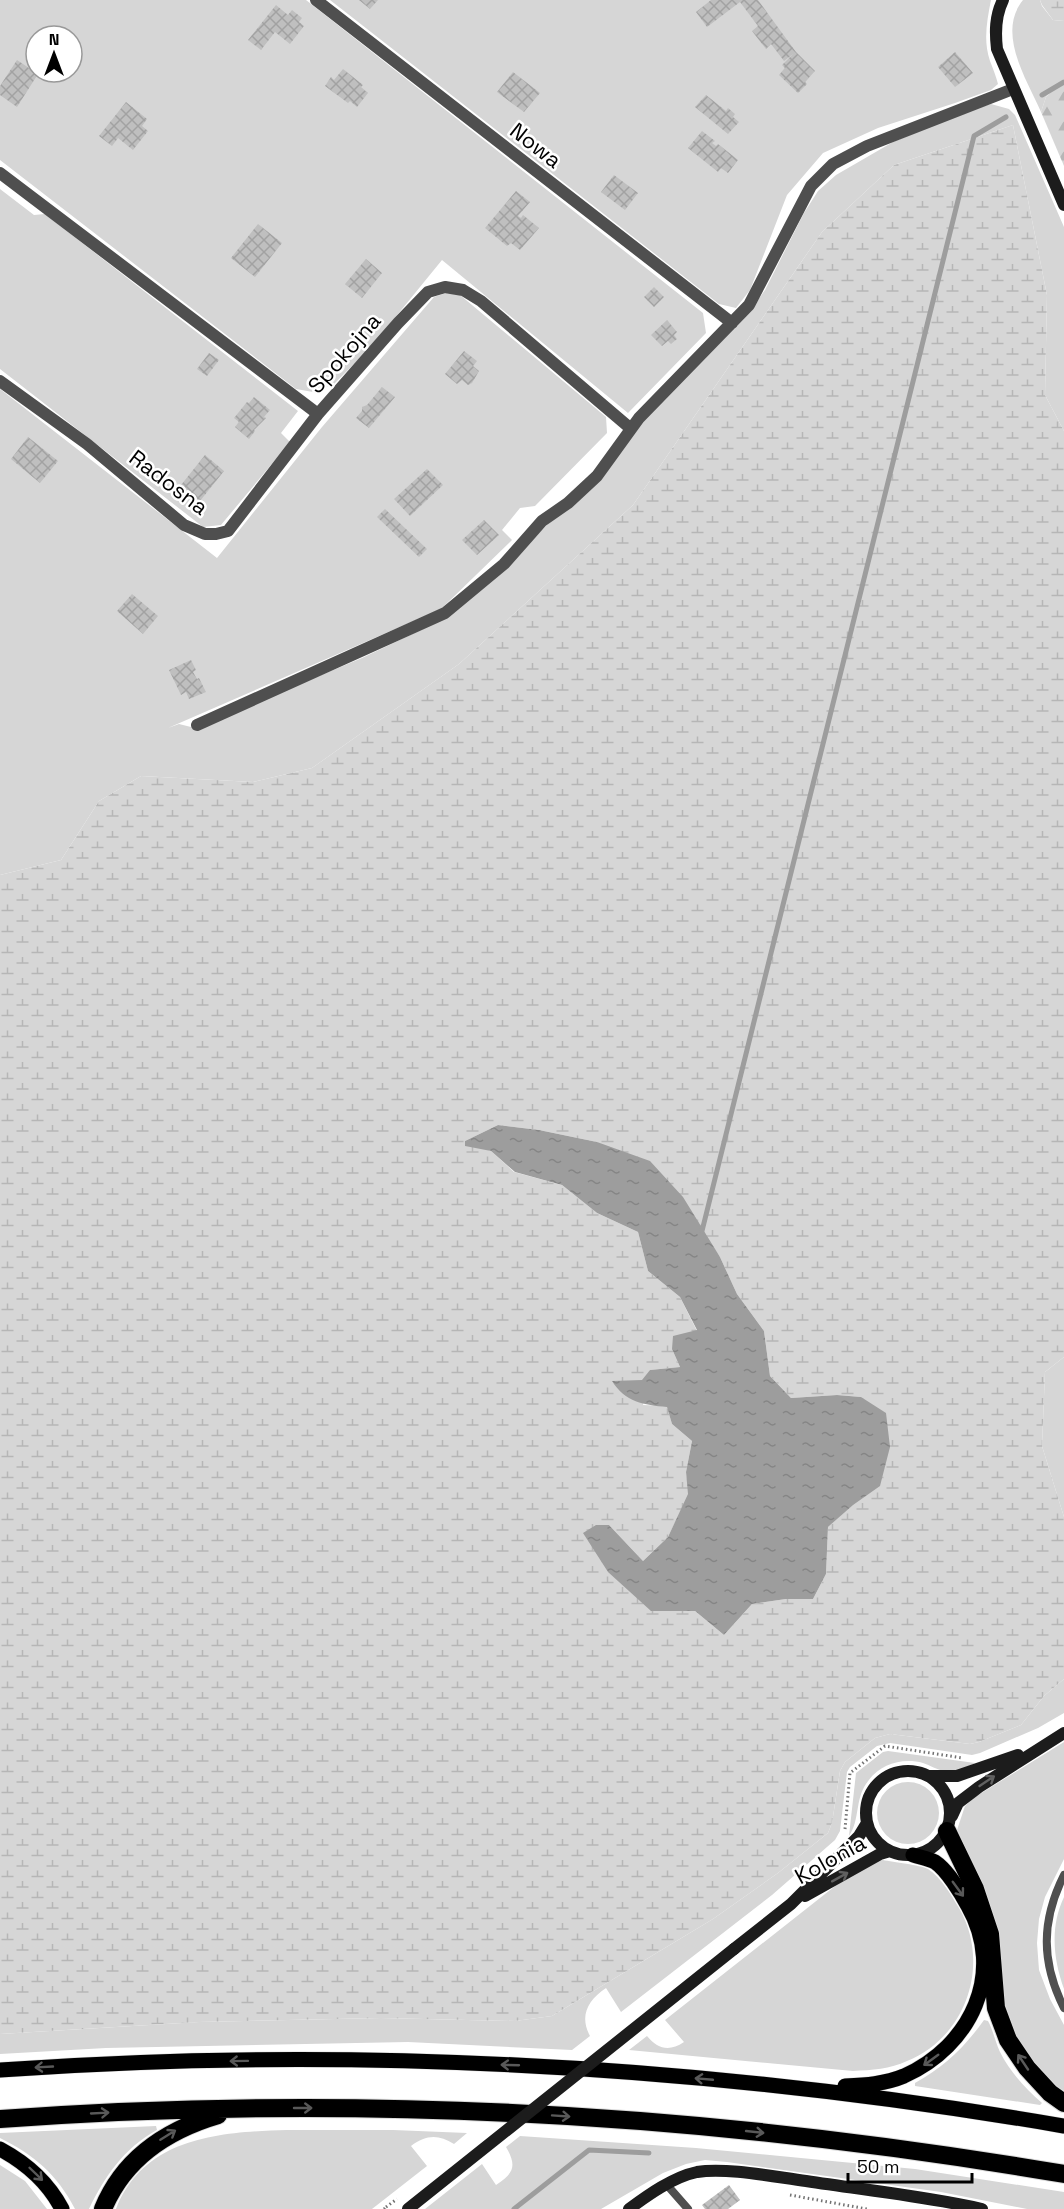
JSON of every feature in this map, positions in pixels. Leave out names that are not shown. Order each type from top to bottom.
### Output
[{"type":"highway","points":[[949,1825],[975,1888],[986,1923],[993,1961],[996,2008],[1008,2040],[1027,2068],[1050,2093],[1064,2103]]},
{"type":"highway","points":[[0,2119],[136,2111],[244,2109],[460,2111],[668,2123],[919,2151],[1064,2174]]},
{"type":"highway","points":[[103,2209],[108,2195],[132,2164],[161,2139],[194,2122],[244,2109]]},
{"type":"main road","points":[[1003,0],[997,16],[995,39],[1000,60],[1064,205]]},
{"type":"main road","points":[[913,1855],[933,1847],[949,1825],[958,1803],[1034,1750],[1064,1733]]},
{"type":"main road","points":[[804,2088],[867,2086],[903,2076],[925,2065],[944,2051],[960,2033],[973,2012],[982,1990],[984,1963],[981,1938],[974,1916],[962,1894],[935,1862],[890,1851],[880,1845],[872,1835],[867,1823],[866,1809],[869,1795],[877,1783],[889,1775],[902,1771],[917,1771],[930,1776],[957,1776],[1034,1750]]},
{"type":"main road","points":[[930,1776],[949,1800],[949,1825]]},
{"type":"main road","name":"Kolonia","points":[[408,2209],[791,1904],[860,1836],[867,1823]]},
{"type":"main road","name":"Kolonia","points":[[791,1904],[880,1854],[890,1851]]},
{"type":"main road","points":[[0,2070],[150,2063],[381,2061],[548,2067],[804,2088],[920,2103],[1064,2126]]},
{"type":"main road","points":[[0,2148],[19,2159],[37,2175],[62,2209]]},
{"type":"main road","points":[[628,2209],[693,2173],[725,2172],[779,2177],[905,2195],[982,2209]]},
{"type":"street","name":"Nowa","points":[[316,0],[732,323]]},
{"type":"street","points":[[197,725],[445,613],[504,564],[542,521],[568,503],[597,476],[630,429],[663,391],[749,305],[811,186],[833,164],[867,146],[1013,89]]},
{"type":"street","name":"Spokojna","points":[[0,173],[318,414],[428,292],[445,287],[463,290],[481,301],[630,429]]},
{"type":"street","name":"Radosna","points":[[0,381],[87,444],[184,525],[205,534],[228,531],[318,414]]},
{"type":"lane","points":[[1064,1875],[1047,1921],[1046,1946],[1050,1972],[1064,2008]]},
{"type":"lane","points":[[668,2185],[688,2209]]},
{"type":"path","points":[[844,1838],[850,1773],[885,1746],[965,1758]]},
{"type":"path","points":[[784,2193],[867,2209]]},
{"type":"green space","points":[[0,0],[306,0],[703,313],[706,333],[628,413],[442,260],[371,347],[333,385],[313,392],[296,389],[0,160]]},
{"type":"green space","points":[[330,0],[991,0],[986,38],[990,61],[998,84],[991,90],[878,128],[823,153],[787,195],[750,290],[736,308],[719,304]]},
{"type":"green space","points":[[1023,0],[1040,0],[1053,20],[1064,21],[1064,83],[1058,83],[1046,97],[1041,112],[1022,71],[1013,42],[1012,27],[1015,13]]},
{"type":"green space","points":[[1040,0],[1064,0],[1064,21],[1053,20]]},
{"type":"green space","points":[[1059,83],[1064,83],[1064,166],[1041,112],[1046,97]]},
{"type":"green space","points":[[991,104],[1009,109],[1015,115],[1064,227],[1064,431],[1045,395],[1047,295],[1013,125],[894,165],[822,232],[633,505],[459,664],[312,768],[253,782],[141,776],[99,801],[61,860],[0,875],[0,389],[217,558],[322,427],[434,297],[446,293],[460,295],[606,417],[607,433],[535,506],[520,508],[502,530],[512,540],[441,609],[168,728],[179,724],[199,729],[425,628],[494,577],[552,520],[670,390],[751,310],[765,290],[804,213],[818,191],[836,175],[893,142]]},
{"type":"green space","points":[[1013,125],[1047,295],[1045,395],[1064,431],[1064,1357],[1045,1372],[1042,1446],[1064,1517],[1064,1679],[1044,1696],[1021,1725],[979,1742],[970,1744],[890,1734],[875,1738],[845,1762],[840,1771],[832,1823],[828,1833],[778,1873],[713,1919],[552,2016],[515,2021],[381,2018],[199,2022],[0,2034],[0,875],[61,860],[99,801],[141,776],[253,782],[312,768],[459,664],[633,505],[822,232],[894,165]],"holes":[[[498,1125],[539,1130],[597,1142],[702,1231],[720,1257],[737,1294],[764,1331],[770,1376],[791,1398],[837,1395],[861,1397],[880,1485],[853,1504],[828,1527],[826,1574],[813,1599],[786,1599],[752,1604],[724,1635],[695,1611],[651,1611],[609,1525],[643,1561],[668,1537],[689,1494],[686,1472],[692,1441],[672,1424],[667,1406],[643,1405],[650,1370],[680,1367],[672,1349],[697,1331],[680,1297],[648,1271],[638,1232],[597,1213],[562,1185],[514,1172],[491,1151],[465,1141]]]},
{"type":"green space","points":[[0,189],[34,215],[45,214],[298,411],[281,433],[290,442],[221,525],[203,527],[0,369]]},
{"type":"green space","points":[[1064,1357],[1064,1517],[1042,1446],[1045,1372]]},
{"type":"green space","points":[[1064,1679],[1064,1713],[1038,1728],[980,1753],[972,1755],[890,1743],[877,1746],[850,1767],[847,1772],[840,1831],[835,1840],[772,1895],[621,2012],[606,1988],[590,2003],[585,2015],[590,2036],[572,2050],[408,2042],[106,2048],[0,2054],[0,2034],[199,2022],[381,2018],[515,2021],[552,2016],[713,1919],[778,1873],[828,1833],[832,1823],[840,1771],[845,1762],[875,1738],[890,1734],[970,1744],[979,1742],[1021,1725],[1044,1696]]},
{"type":"green space","points":[[1064,1742],[1064,1859],[1045,1897],[1039,1919],[1037,1943],[1039,1970],[1050,1999],[1064,2025],[1064,2091],[1039,2070],[1019,2043],[1009,2023],[956,1833],[965,1806],[975,1797]]},
{"type":"green space","points":[[883,1752],[975,1763],[948,1771],[915,1761],[898,1762],[884,1767],[866,1784],[849,1836],[856,1773]]},
{"type":"green space","points":[[908,1782],[925,1787],[930,1791],[934,1796],[939,1813],[934,1830],[930,1835],[925,1839],[908,1844],[891,1839],[886,1835],[882,1830],[877,1813],[882,1796],[886,1791],[891,1787]]},
{"type":"green space","points":[[883,1860],[919,1866],[933,1872],[953,1898],[968,1929],[973,1952],[968,1996],[958,2017],[945,2035],[928,2050],[894,2066],[853,2071],[629,2050],[647,2036],[655,2044],[664,2048],[684,2042],[665,2020],[839,1883],[876,1861]]},
{"type":"green space","points":[[1064,1897],[1064,1989],[1055,1954],[1055,1931]]},
{"type":"green space","points":[[984,2020],[988,2021],[1008,2066],[1042,2103],[1040,2105],[915,2086],[915,2083],[953,2056]]},
{"type":"green space","points":[[156,2126],[157,2130],[125,2154],[109,2174],[89,2209],[75,2209],[44,2167],[24,2151],[0,2138],[0,2133]]},
{"type":"green space","points":[[287,2130],[467,2133],[454,2144],[432,2137],[411,2146],[427,2166],[372,2209],[116,2209],[129,2185],[145,2167],[165,2153],[187,2143],[211,2137]]},
{"type":"green space","points":[[520,2136],[696,2148],[915,2169],[1064,2192],[1064,2209],[1027,2209],[941,2192],[705,2160],[663,2173],[601,2209],[425,2209],[482,2164],[496,2185],[502,2181],[512,2169],[512,2159],[506,2147]]},
{"type":"green space","points":[[0,2165],[25,2181],[47,2209],[0,2209]]},
{"type":"water","points":[[498,1125],[539,1130],[597,1142],[650,1161],[683,1197],[720,1257],[737,1294],[764,1331],[770,1376],[791,1398],[837,1395],[861,1397],[886,1413],[890,1447],[880,1486],[828,1527],[826,1574],[813,1599],[786,1599],[752,1604],[724,1635],[695,1611],[651,1611],[608,1572],[583,1533],[596,1525],[609,1525],[643,1561],[668,1537],[688,1494],[686,1472],[692,1441],[672,1424],[667,1407],[629,1398],[612,1381],[642,1380],[650,1370],[680,1367],[672,1349],[673,1336],[697,1330],[680,1297],[648,1271],[638,1232],[597,1213],[562,1185],[515,1172],[491,1151],[465,1146],[465,1141]]},
{"type":"building","points":[[359,0],[378,0],[370,9]]},
{"type":"building","points":[[711,0],[758,0],[796,52],[815,71],[805,82],[807,84],[798,93],[779,75],[785,68],[782,65],[793,54],[784,61],[771,44],[766,49],[752,31],[758,26],[740,2],[707,27],[696,12]]},
{"type":"building","points":[[276,5],[288,15],[292,10],[302,18],[299,22],[304,26],[290,44],[275,32],[261,50],[248,40]]},
{"type":"building","points":[[955,52],[973,73],[955,87],[938,67]]},
{"type":"building","points":[[17,60],[24,65],[24,84],[32,84],[17,107],[0,95],[0,86]]},
{"type":"building","points":[[343,69],[363,85],[361,87],[368,93],[357,107],[325,86],[331,77],[334,80]]},
{"type":"building","points":[[513,72],[540,93],[524,112],[497,92]]},
{"type":"building","points":[[706,95],[726,111],[728,108],[735,114],[733,117],[739,122],[728,134],[695,107]]},
{"type":"building","points":[[126,102],[147,119],[142,126],[148,131],[133,150],[118,138],[112,146],[99,136]]},
{"type":"building","points":[[702,131],[715,141],[712,143],[716,146],[718,144],[738,160],[728,173],[721,168],[718,172],[688,148]]},
{"type":"building","points":[[614,175],[638,193],[625,210],[601,192]]},
{"type":"building","points":[[516,191],[530,202],[518,216],[521,218],[523,215],[539,228],[520,250],[511,243],[507,246],[485,228]]},
{"type":"building","points":[[258,224],[282,243],[255,277],[231,258]]},
{"type":"building","points":[[366,259],[382,273],[362,298],[345,284]]},
{"type":"building","points":[[654,287],[664,297],[654,307],[644,297]]},
{"type":"building","points":[[667,320],[677,332],[674,335],[677,339],[671,344],[668,341],[662,346],[651,335]]},
{"type":"building","points":[[464,351],[477,361],[473,366],[479,371],[472,383],[468,385],[462,380],[457,384],[445,374]]},
{"type":"building","points":[[209,353],[219,360],[207,376],[197,369]]},
{"type":"building","points":[[382,387],[395,397],[369,428],[356,418],[362,411],[362,407],[367,405]]},
{"type":"building","points":[[254,397],[270,410],[249,439],[235,427],[239,422],[234,418]]},
{"type":"building","points":[[28,437],[58,461],[40,483],[11,459]]},
{"type":"building","points":[[205,455],[224,471],[200,501],[181,485]]},
{"type":"building","points":[[427,469],[443,485],[410,516],[394,499]]},
{"type":"building","points":[[385,509],[427,549],[419,557],[377,517]]},
{"type":"building","points":[[484,520],[499,535],[477,555],[462,540]]},
{"type":"building","points":[[132,594],[158,616],[143,634],[117,611]]},
{"type":"building","points":[[191,660],[196,670],[193,672],[206,692],[189,699],[186,692],[181,695],[169,670]]},
{"type":"building","points":[[729,2185],[740,2200],[728,2209],[705,2209],[702,2205]]},
{"type":"waterway","points":[[1042,95],[1064,82]]},
{"type":"waterway","points":[[702,1231],[974,136],[1006,117]]},
{"type":"waterway","points":[[514,2209],[589,2150],[649,2153]]}]
